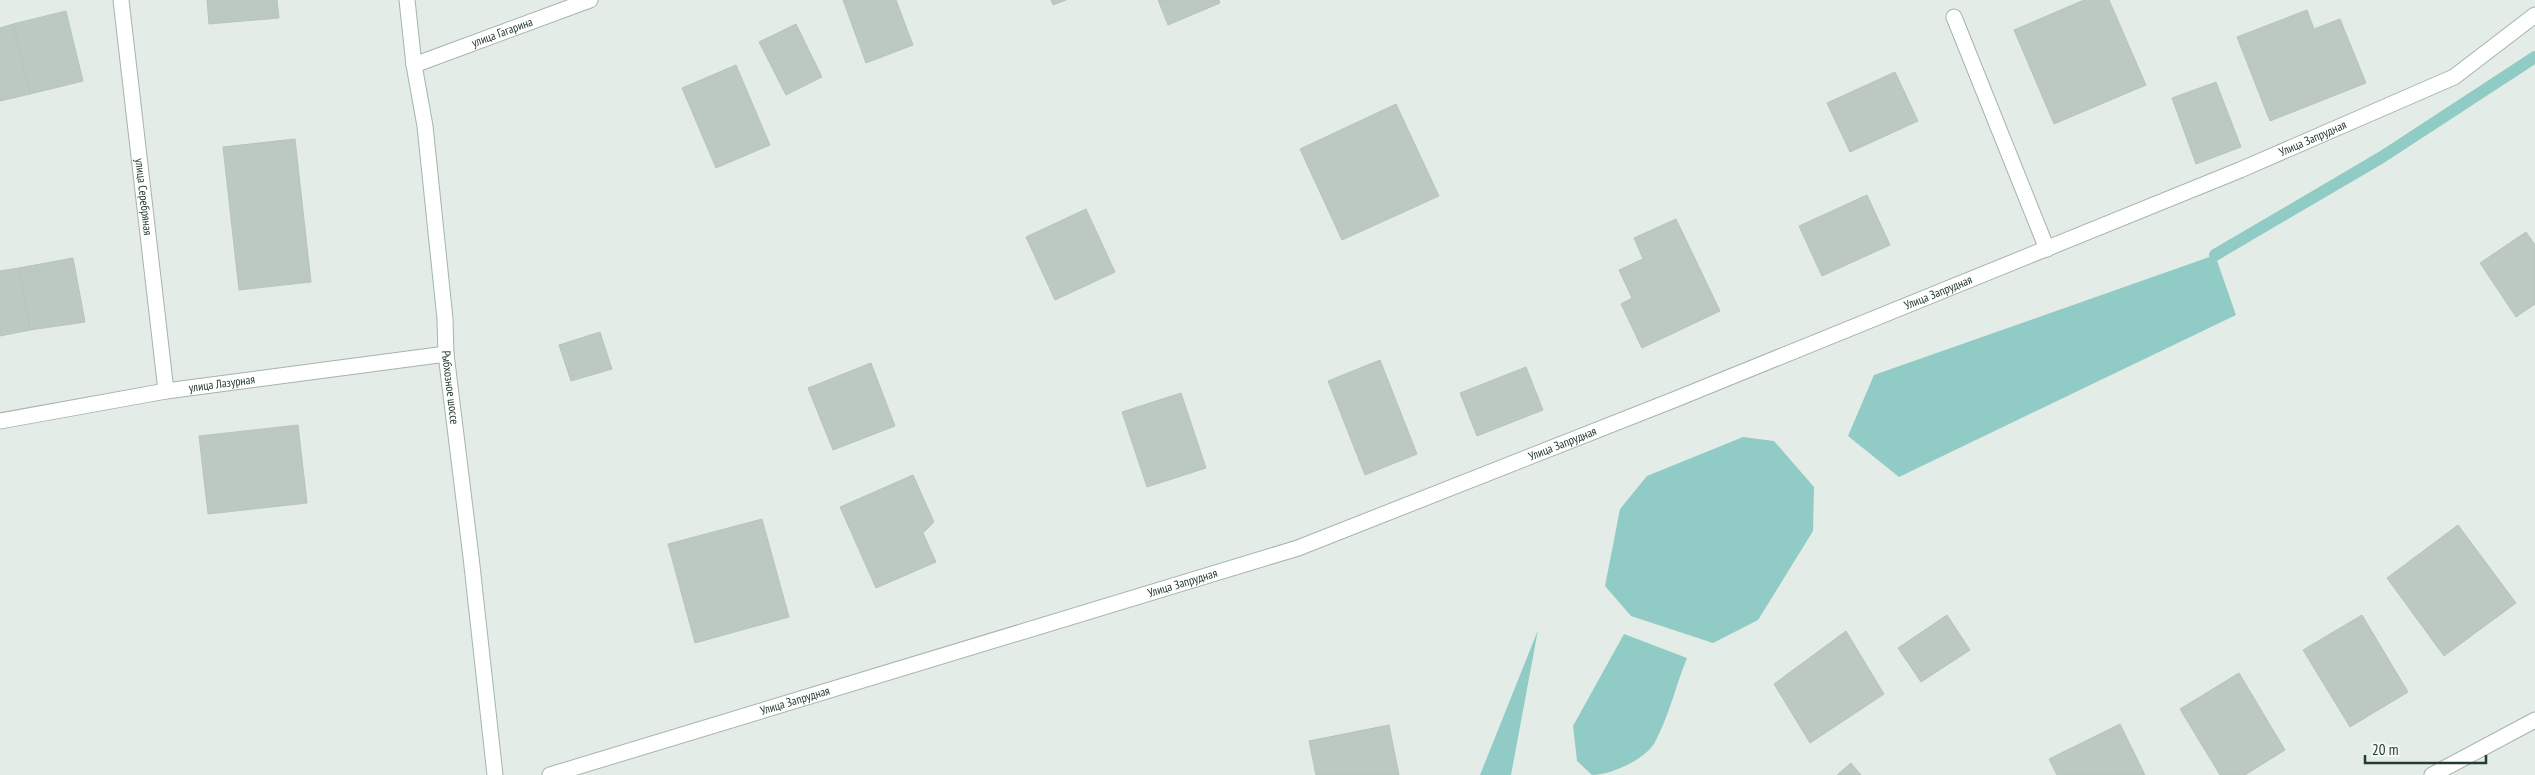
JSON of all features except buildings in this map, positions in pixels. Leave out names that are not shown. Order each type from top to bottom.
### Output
[{"type":"street","name":"улица Серебряная","points":[[122,0],[166,392]]},
{"type":"street","name":"Рыбхозное шоссе","points":[[407,0],[414,65],[425,126],[445,319],[446,354],[495,775]]},
{"type":"street","name":"улица Гагарина","points":[[414,65],[590,0]]},
{"type":"street","name":"Улица Запрудная","points":[[550,775],[1298,548],[2240,170],[2454,77],[2535,14]]},
{"type":"street","points":[[1954,17],[2047,249]]},
{"type":"street","name":"улица Лазурная","points":[[0,421],[166,392],[446,354]]},
{"type":"street","points":[[2432,775],[2535,720]]},
{"type":"water","points":[[2215,255],[2236,315],[1899,477],[1848,436],[1874,375]]},
{"type":"water","points":[[1743,437],[1774,441],[1814,487],[1813,531],[1758,620],[1713,643],[1631,616],[1605,586],[1620,509],[1647,476]]},
{"type":"water","points":[[1538,630],[1511,775],[1480,775]]},
{"type":"water","points":[[1624,634],[1687,658],[1655,742],[1644,754],[1627,765],[1609,772],[1592,775],[1577,761],[1573,726]]},
{"type":"waterway","points":[[2215,255],[2382,157],[2535,57]]}]
